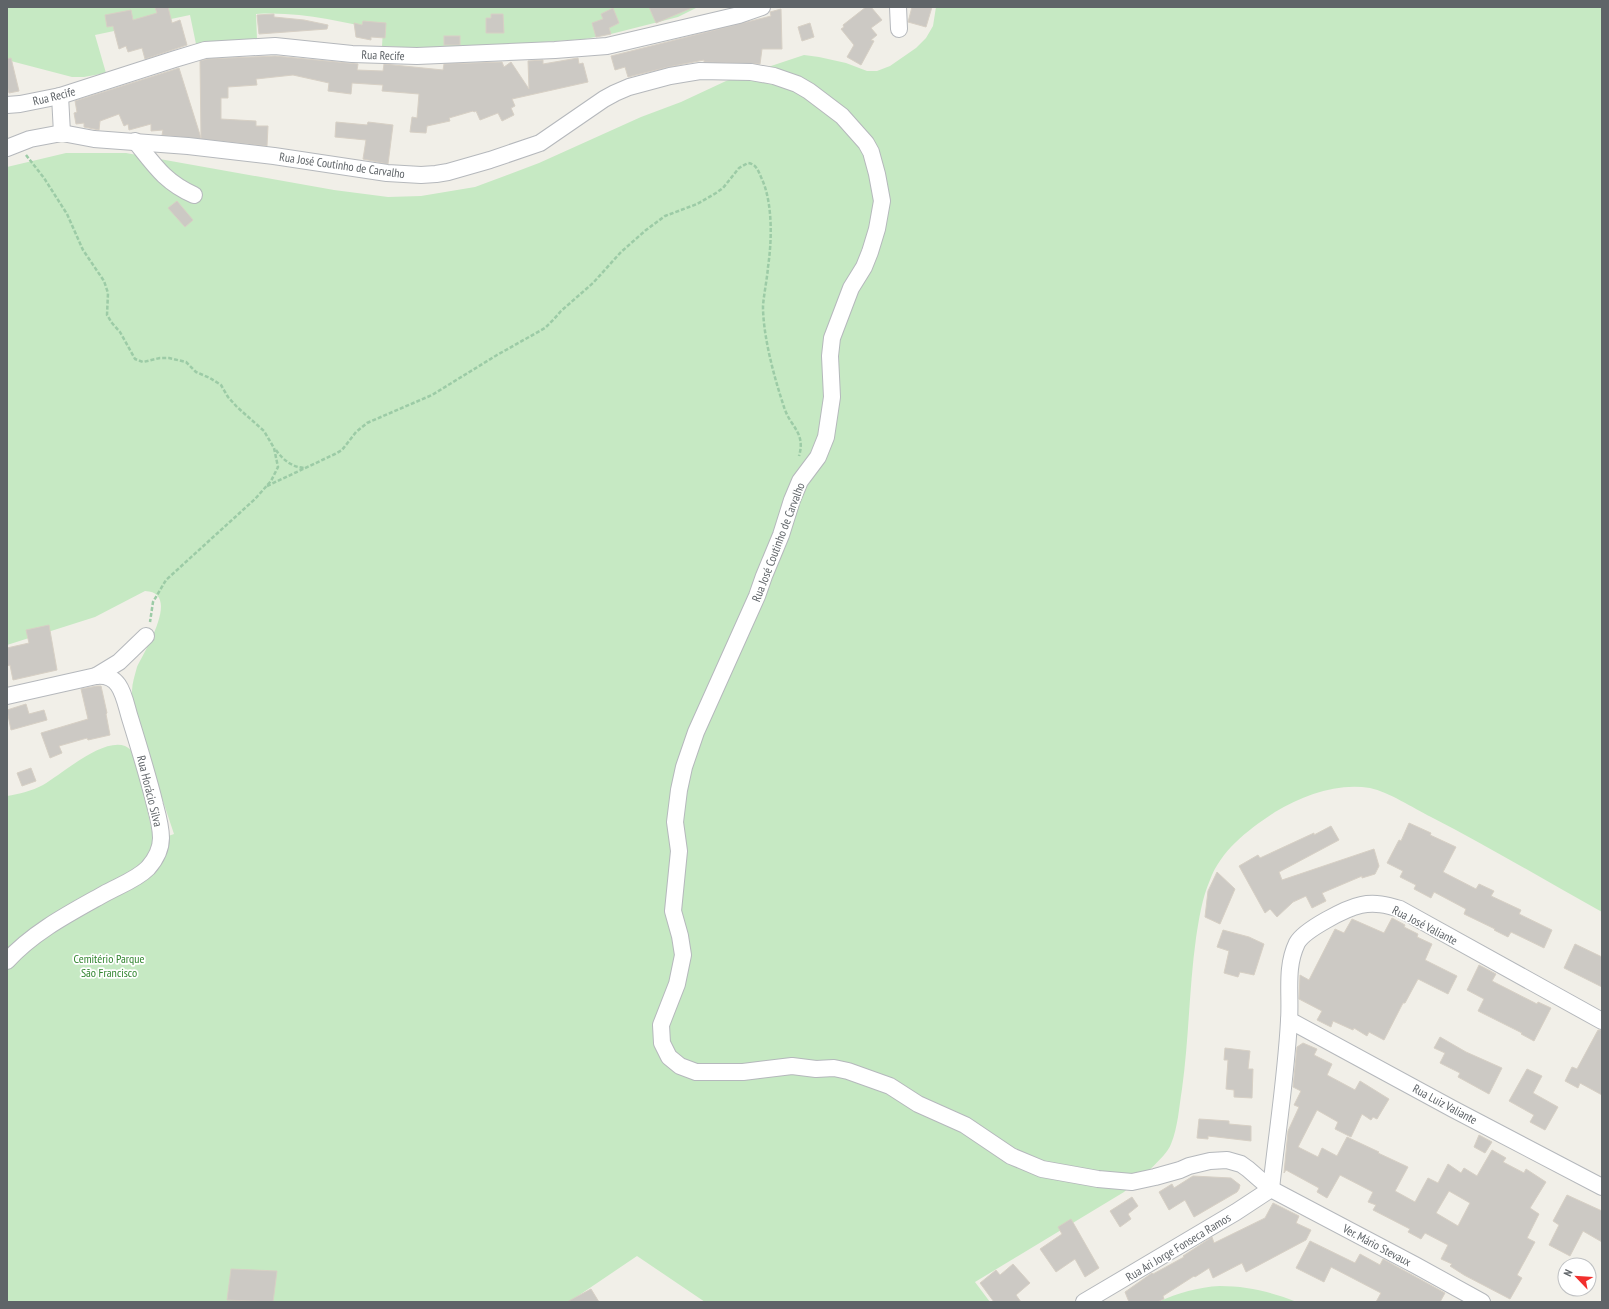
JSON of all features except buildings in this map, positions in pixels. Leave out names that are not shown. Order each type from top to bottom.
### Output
[{"type":"street","name":"Rua Recife","points":[[7,105],[60,96],[189,54],[210,50],[275,46],[352,54],[458,56],[607,46],[739,15],[762,7]]},
{"type":"street","points":[[898,7],[899,29]]},
{"type":"street","name":"Rua José Coutinho de Carvalho","points":[[11,146],[30,139],[62,133],[94,139],[188,146],[274,156],[387,173],[421,175],[448,172],[540,143],[604,99],[629,87],[670,76],[700,71],[751,72],[779,78],[797,84],[819,98],[852,126],[866,143],[874,163],[882,194],[880,219],[867,261],[851,288],[832,338],[830,356],[832,397],[826,437],[822,449],[814,464],[800,481],[756,601],[704,714],[684,767],[675,813],[679,851],[673,911],[680,936],[683,962],[677,984],[660,1026],[662,1043],[669,1057],[674,1062],[696,1072],[743,1072],[792,1066],[841,1069],[853,1072],[890,1086],[918,1104],[965,1125],[1011,1156],[1042,1169],[1098,1179],[1132,1182],[1210,1161],[1227,1160],[1245,1167],[1271,1190]]},
{"type":"street","points":[[60,96],[62,133]]},
{"type":"street","points":[[135,142],[162,175],[176,187],[194,195]]},
{"type":"street","points":[[96,676],[119,662],[142,640]]},
{"type":"street","points":[[119,686],[119,678],[123,667],[142,640]]},
{"type":"street","points":[[7,696],[96,676],[110,677],[117,682],[119,686]]},
{"type":"street","name":"Rua Horácio Silva","points":[[10,955],[36,935],[81,906],[138,876],[154,860],[161,844],[160,827],[151,787],[119,686]]},
{"type":"street","name":"Rua José Valiante","points":[[1271,1190],[1289,1020],[1289,976],[1292,958],[1298,941],[1312,928],[1361,905],[1380,904],[1400,909],[1602,1021]]},
{"type":"street","name":"Rua Luiz Valiante","points":[[1289,1020],[1453,1109],[1602,1187]]},
{"type":"street","name":"Rua Ari Jorge Fonseca Ramos","points":[[1084,1302],[1230,1216],[1271,1190]]},
{"type":"street","name":"Ver. Mário Stevaux","points":[[1271,1190],[1415,1265],[1482,1302]]},
{"type":"path","points":[[11,146],[34,164],[72,223],[83,250],[104,281],[108,293],[107,315],[120,332],[135,360],[143,362],[160,358],[181,360],[196,372],[221,385],[228,397],[264,431],[274,448],[284,460],[290,464],[307,468]]},
{"type":"path","points":[[267,486],[322,462],[342,450],[356,432],[367,423],[432,395],[497,355],[540,331],[585,291],[620,252],[646,230],[665,216],[697,204],[716,193],[723,188],[739,168],[748,163],[753,164],[759,172],[769,204],[770,245],[764,298],[764,318],[768,348],[783,405],[788,416],[800,434],[802,444],[797,462]]},
{"type":"path","points":[[142,640],[148,632],[154,602],[166,580],[255,499],[267,486],[278,467],[274,448]]},
{"type":"green space","points":[[7,7],[698,7],[678,17],[585,39],[442,49],[382,46],[383,30],[320,18],[272,13],[256,14],[257,39],[196,44],[190,15],[95,35],[106,73],[84,77],[72,77],[7,60]]},
{"type":"green space","name":"Cemitério Parque São Francisco","points":[[936,7],[1602,7],[1602,912],[1474,840],[1401,801],[1377,790],[1357,787],[1333,789],[1297,800],[1275,812],[1246,833],[1221,859],[1215,869],[1205,894],[1196,938],[1186,1051],[1177,1124],[1168,1150],[1157,1163],[1124,1192],[975,1282],[990,1302],[705,1302],[637,1256],[569,1302],[7,1302],[7,796],[25,792],[43,785],[82,758],[105,747],[116,745],[125,746],[130,749],[136,757],[154,841],[174,834],[136,722],[132,698],[132,685],[137,667],[158,624],[161,612],[160,601],[156,594],[145,591],[95,617],[7,645],[7,167],[66,153],[126,153],[334,190],[388,197],[421,196],[475,187],[539,163],[726,81],[804,55],[846,63],[867,71],[877,71],[890,66],[916,48],[926,38],[933,26]]},
{"type":"green space","points":[[1220,1286],[1259,1290],[1297,1302],[1158,1302],[1188,1291]]}]
